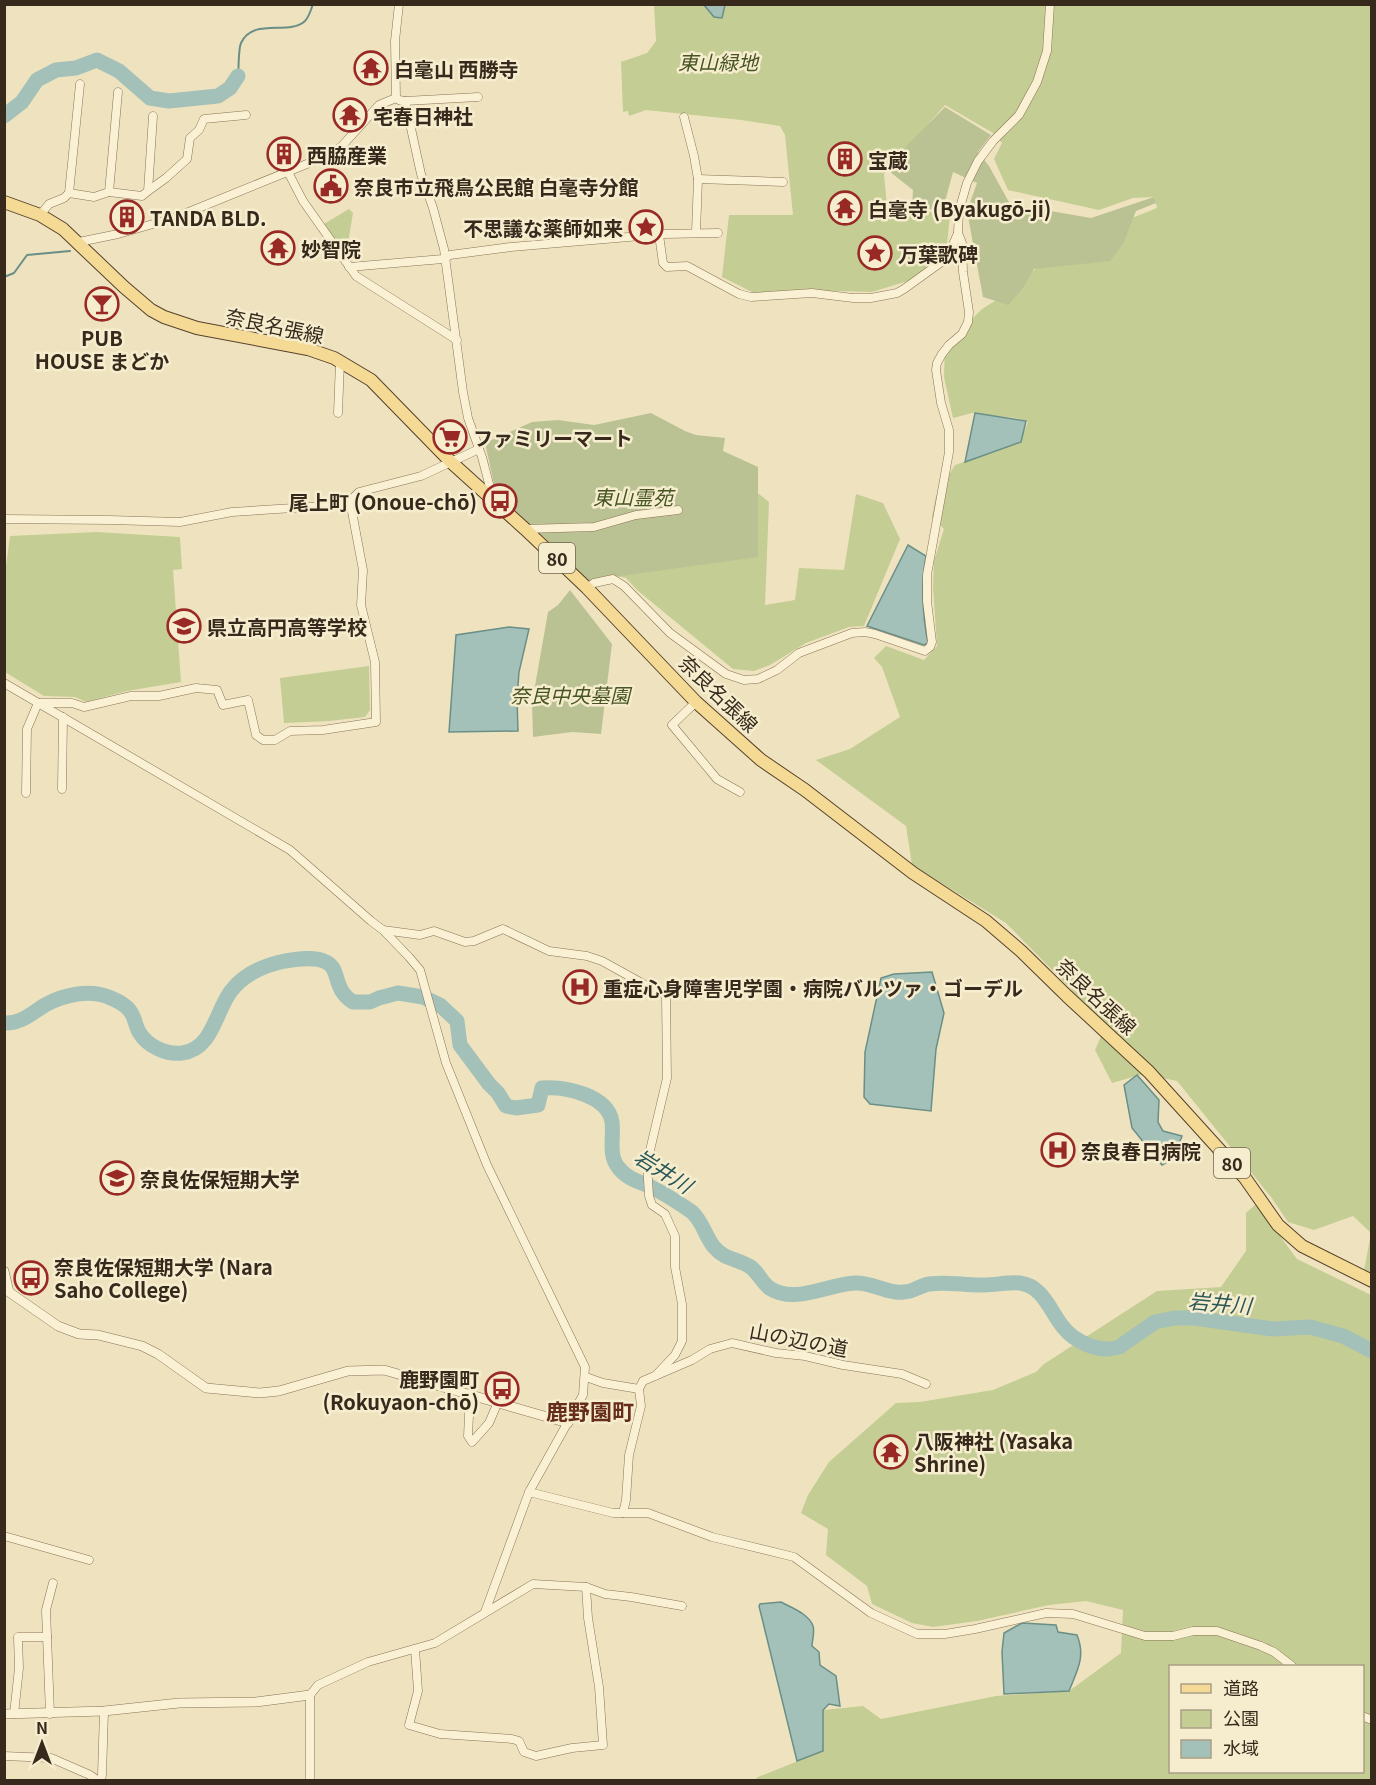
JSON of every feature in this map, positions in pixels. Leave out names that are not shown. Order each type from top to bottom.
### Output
[{"type":"main road","name":"奈良名張線","points":[[4,202],[40,215],[63,229],[151,310],[164,317],[207,330],[308,349],[340,362],[371,380],[452,463],[587,588],[696,702],[761,760],[913,873],[986,921],[1013,943],[1149,1072],[1245,1178],[1278,1225],[1302,1246],[1371,1281]]},
{"type":"street","points":[[396,98],[395,41],[399,4]]},
{"type":"street","points":[[659,235],[663,263],[667,267],[687,266],[740,294],[752,297],[812,293],[864,299],[897,293],[904,289],[946,258],[958,233],[959,211],[967,183],[978,161],[993,141],[1019,115],[1036,82],[1047,51],[1050,4]]},
{"type":"street","points":[[40,215],[49,204],[64,198],[69,193],[80,84]]},
{"type":"street","points":[[109,192],[118,92]]},
{"type":"street","points":[[79,242],[174,218],[324,157],[341,147],[379,105],[396,98],[405,101],[478,97]]},
{"type":"street","points":[[405,101],[421,174],[433,208],[445,257],[466,409],[494,501]]},
{"type":"street","points":[[69,193],[94,197],[109,192],[142,196],[187,159],[190,138],[199,130],[204,119],[246,115]]},
{"type":"street","points":[[148,190],[153,116]]},
{"type":"street","points":[[684,117],[698,179],[696,232]]},
{"type":"street","points":[[288,172],[303,201],[356,276],[457,340]]},
{"type":"street","points":[[698,179],[783,182]]},
{"type":"street","points":[[349,267],[445,257],[511,247],[696,232],[718,233]]},
{"type":"street","points":[[587,588],[594,583],[613,579],[624,586],[670,633],[726,674],[744,680],[758,679],[777,670],[799,653],[852,633],[874,634],[924,651],[930,647],[932,642],[927,601],[927,575],[949,452],[949,430],[941,403],[936,370],[942,354],[962,334],[968,322],[969,312],[963,272],[962,243],[958,233]]},
{"type":"street","points":[[338,413],[340,362]]},
{"type":"street","points":[[4,519],[180,522],[232,512],[325,507],[350,501],[359,492],[421,476],[452,463],[478,448]]},
{"type":"street","points":[[38,703],[72,703],[84,707],[131,696],[159,696],[196,688],[217,690],[223,705],[248,700],[256,735],[263,740],[275,740],[290,731],[323,730],[376,722],[375,662],[361,605],[363,570],[350,501]]},
{"type":"street","points":[[525,529],[594,527],[636,515],[678,510]]},
{"type":"street","points":[[4,683],[290,850],[383,930],[420,970],[446,1064],[487,1165],[585,1367],[583,1395],[529,1491],[485,1612]]},
{"type":"street","points":[[696,702],[672,725],[717,779],[740,792]]},
{"type":"street","points":[[26,793],[27,729],[38,703]]},
{"type":"street","points":[[62,789],[63,717]]},
{"type":"street","points":[[383,930],[420,935],[434,931],[465,942],[474,941],[503,929],[549,951],[587,956],[602,961],[666,995],[667,1078],[647,1162],[649,1196],[652,1205],[665,1214],[675,1236],[675,1267],[682,1304],[682,1341],[675,1355],[655,1376],[644,1381],[639,1389],[641,1406],[629,1455],[623,1513]]},
{"type":"street","points":[[4,1271],[7,1293],[58,1326],[79,1334],[98,1335],[142,1346],[158,1354],[206,1388],[260,1393],[279,1391],[348,1371],[384,1370],[568,1423]]},
{"type":"street","name":"山の辺の道","points":[[655,1376],[692,1360],[710,1349],[732,1343],[776,1353],[805,1356],[843,1365],[902,1374],[926,1384]]},
{"type":"street","points":[[585,1377],[603,1383],[639,1389]]},
{"type":"street","points":[[470,1395],[468,1436],[472,1442],[489,1423],[498,1402]]},
{"type":"street","points":[[529,1491],[613,1513],[648,1513],[712,1537],[794,1557],[871,1613],[917,1634],[945,1634],[1046,1613],[1073,1614],[1145,1636],[1173,1636],[1193,1631],[1217,1631],[1261,1646],[1274,1652],[1291,1665]]},
{"type":"street","points":[[4,1536],[89,1560]]},
{"type":"street","points":[[50,1714],[46,1610],[53,1583]]},
{"type":"street","points":[[310,1780],[310,1695],[318,1685],[368,1662],[435,1643],[533,1584],[586,1587],[605,1594],[682,1606]]},
{"type":"street","points":[[415,1649],[418,1690],[409,1725],[440,1734],[512,1739],[519,1741],[524,1752],[536,1756],[572,1748],[603,1745],[599,1687],[588,1618],[586,1587]]},
{"type":"street","points":[[46,1637],[18,1637],[19,1668],[9,1714],[104,1712],[179,1703],[255,1702],[310,1695]]},
{"type":"street","points":[[4,1756],[51,1758],[99,1780],[102,1775],[104,1712]]},
{"type":"green space","name":"東山緑地","points":[[654,5],[1371,5],[1371,1233],[1353,1216],[1314,1230],[1288,1222],[1271,1197],[1177,1081],[1143,1074],[1112,1083],[1095,1050],[1106,1025],[1006,923],[912,865],[906,826],[816,760],[850,749],[900,717],[882,667],[874,658],[886,646],[924,660],[937,646],[933,587],[934,561],[944,529],[932,517],[936,496],[955,465],[1020,442],[1028,422],[1016,418],[972,413],[953,418],[944,377],[945,346],[982,309],[1006,294],[1045,261],[1117,224],[1157,208],[1154,197],[1133,198],[1099,210],[1008,190],[994,159],[1002,143],[993,133],[945,105],[884,174],[887,206],[950,215],[946,254],[911,280],[872,292],[754,293],[722,277],[729,215],[793,215],[785,135],[780,126],[741,120],[646,110],[629,116],[628,111],[623,112],[621,62],[647,53],[656,41]]},
{"type":"green space","points":[[945,107],[991,135],[978,152],[989,166],[1010,204],[1091,218],[1154,197],[1156,203],[1136,211],[1123,244],[1110,261],[1034,269],[1023,288],[1008,305],[983,297],[967,211],[977,183],[953,172],[942,206],[928,210],[912,206],[913,190],[885,168]]},
{"type":"green space","points":[[349,209],[353,213],[347,249],[343,252],[324,224]]},
{"type":"green space","name":"東山霊苑","points":[[651,413],[696,435],[725,438],[723,451],[758,467],[758,557],[584,581],[545,538],[497,497],[485,443],[532,422],[558,420],[594,425]]},
{"type":"green space","points":[[740,479],[769,502],[765,605],[795,600],[799,568],[844,570],[856,494],[883,503],[900,539],[864,626],[849,627],[806,643],[770,665],[754,671],[733,669],[637,590],[626,578],[612,575]]},
{"type":"green space","points":[[97,532],[180,537],[182,569],[173,570],[181,682],[127,691],[86,702],[75,697],[44,696],[5,672],[4,581],[10,536]]},
{"type":"green space","name":"奈良中央墓園","points":[[570,590],[612,644],[601,734],[572,732],[533,737],[532,703],[548,612],[558,605]]},
{"type":"green space","points":[[369,666],[370,710],[365,717],[284,723],[280,678]]},
{"type":"green space","points":[[1256,1204],[1297,1259],[1371,1295],[1371,1780],[755,1780],[823,1751],[823,1710],[863,1706],[881,1719],[996,1696],[1069,1691],[1121,1653],[1123,1610],[1086,1601],[1049,1605],[977,1621],[933,1627],[912,1623],[872,1604],[867,1586],[826,1555],[828,1529],[801,1513],[808,1495],[829,1462],[896,1403],[920,1402],[993,1390],[1036,1372],[1044,1364],[1157,1291],[1221,1287],[1246,1251],[1246,1213]]},
{"type":"green space","points":[[1371,1233],[1371,1274],[1364,1271]]},
{"type":"water","points":[[704,5],[725,5],[722,18],[714,17]]},
{"type":"water","points":[[975,413],[1026,421],[1021,442],[965,462]]},
{"type":"water","points":[[908,545],[926,556],[923,599],[928,643],[924,645],[867,626]]},
{"type":"water","points":[[509,627],[529,629],[519,672],[518,731],[449,732],[456,635]]},
{"type":"water","points":[[932,972],[944,1013],[936,1049],[931,1111],[870,1104],[864,1097],[865,1052],[881,978],[894,974]]},
{"type":"water","points":[[1137,1075],[1159,1100],[1158,1122],[1163,1131],[1182,1136],[1173,1159],[1162,1165],[1132,1128],[1124,1085]]},
{"type":"water","points":[[781,1602],[800,1612],[811,1622],[814,1631],[812,1646],[819,1652],[820,1665],[836,1676],[840,1706],[829,1704],[823,1710],[823,1751],[797,1761],[759,1606]]},
{"type":"water","points":[[1022,1623],[1056,1625],[1058,1632],[1077,1635],[1081,1657],[1069,1691],[1004,1694],[1002,1652],[1004,1633]]},
{"type":"waterway","points":[[238,76],[240,46],[247,35],[262,29],[298,25],[305,21],[313,4]]},
{"type":"waterway","points":[[4,116],[22,102],[37,80],[56,70],[76,68],[97,60],[119,71],[150,98],[169,101],[218,96],[230,88],[238,76]]},
{"type":"waterway","points":[[4,277],[14,273],[27,255],[70,251]]},
{"type":"waterway","name":"岩井川","points":[[4,1023],[21,1020],[61,998],[86,993],[103,995],[119,1002],[130,1011],[142,1037],[152,1045],[170,1053],[182,1053],[200,1045],[207,1037],[231,991],[249,975],[285,961],[306,958],[322,960],[334,969],[342,991],[353,1002],[370,1002],[398,993],[423,997],[440,1005],[457,1021],[460,1045],[506,1106],[516,1108],[538,1105],[542,1088],[573,1091],[594,1099],[609,1113],[612,1122],[613,1157],[621,1171],[692,1212],[718,1251],[726,1257],[749,1266],[768,1287],[781,1293],[801,1294],[855,1283],[898,1292],[907,1292],[936,1283],[977,1285],[1020,1283],[1028,1285],[1040,1294],[1071,1336],[1096,1347],[1108,1349],[1119,1347],[1155,1322],[1175,1318],[1194,1318],[1273,1329],[1310,1327],[1343,1336],[1372,1351]]},
{"type":"place","name":"白毫山 西勝寺","points":[[371,68]]},
{"type":"place","name":"宅春日神社","points":[[350,115]]},
{"type":"place","name":"西脇産業","points":[[284,154]]},
{"type":"place","name":"宝蔵","points":[[845,159]]},
{"type":"place","name":"奈良市立飛鳥公民館 白毫寺分館","points":[[331,186]]},
{"type":"place","name":"白毫寺 (Byakugō-ji)","points":[[845,208]]},
{"type":"place","name":"TANDA BLD.","points":[[127,217]]},
{"type":"place","name":"不思議な薬師如来","points":[[646,227]]},
{"type":"place","name":"妙智院","points":[[278,248]]},
{"type":"place","name":"万葉歌碑","points":[[875,253]]},
{"type":"place","name":"PUB HOUSE まどか","points":[[102,304]]},
{"type":"place","name":"ファミリーマート","points":[[450,437]]},
{"type":"place","name":"尾上町 (Onoue-chō)","points":[[500,501]]},
{"type":"place","name":"県立高円高等学校","points":[[184,626]]},
{"type":"place","name":"重症心身障害児学園・病院バルツァ・ゴーデル","points":[[580,987]]},
{"type":"place","name":"奈良春日病院","points":[[1058,1150]]},
{"type":"place","name":"奈良佐保短期大学","points":[[117,1178]]},
{"type":"place","name":"奈良佐保短期大学 (Nara Saho College)","points":[[31,1278]]},
{"type":"place","name":"鹿野園町 (Rokuyaon-chō)","points":[[502,1389]]},
{"type":"place","name":"八阪神社 (Yasaka Shrine)","points":[[891,1452]]},
{"type":"district","name":"鹿野園町","points":[[590,1410]]}]
